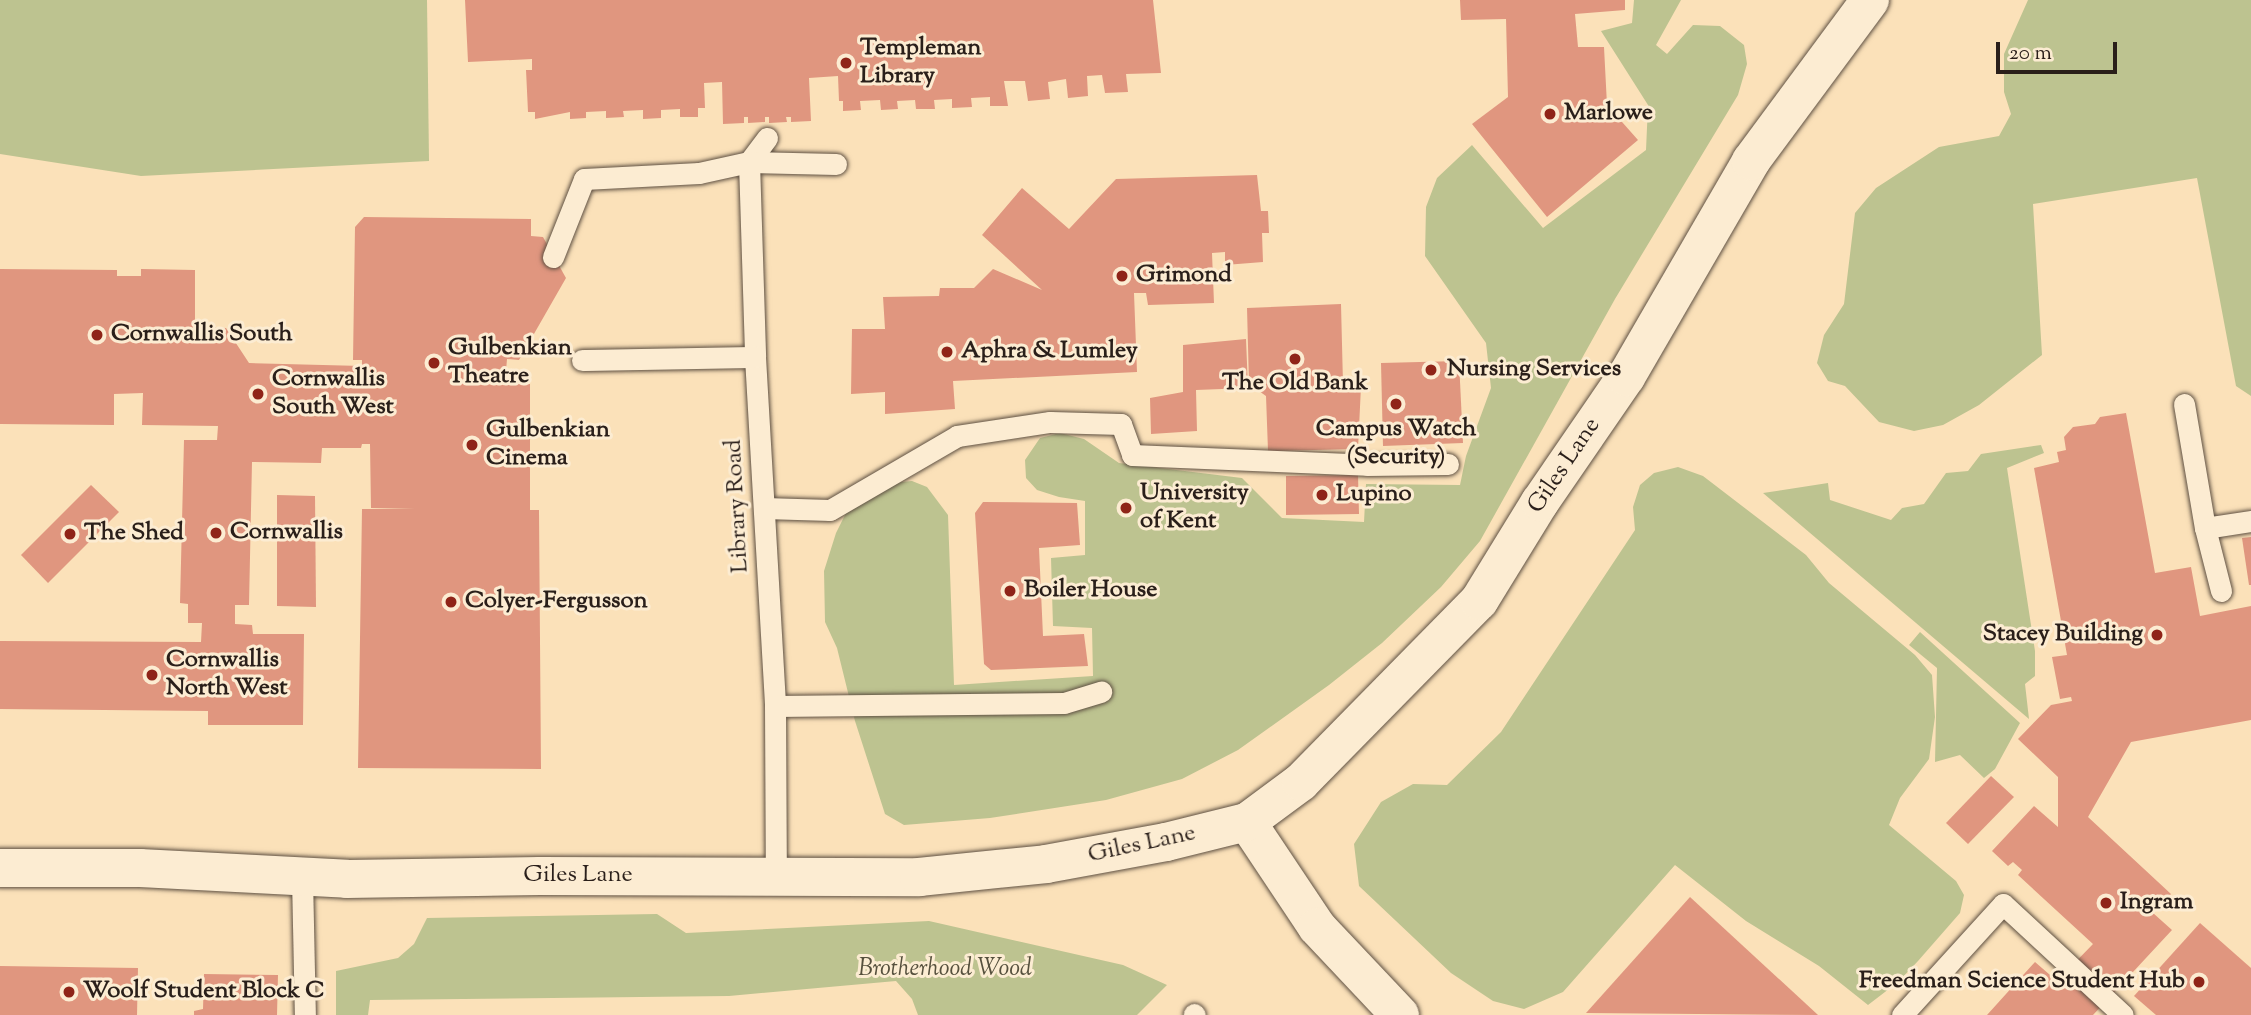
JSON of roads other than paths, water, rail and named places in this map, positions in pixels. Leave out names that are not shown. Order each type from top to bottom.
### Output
[{"type":"street","name":"Giles Lane","points":[[0,868],[114,867],[302,877],[919,877],[1006,870],[1166,842],[1247,822],[1301,782],[1479,601],[1540,502],[1626,377],[1751,161],[1870,0]]},
{"type":"street","points":[[1247,822],[1317,927],[1400,1015]]},
{"type":"lane","points":[[749,162],[767,138]]},
{"type":"lane","points":[[553,257],[583,179],[699,173],[749,162],[836,164]]},
{"type":"lane","name":"Library Road","points":[[749,162],[755,357],[775,706],[776,876]]},
{"type":"lane","points":[[582,360],[755,357]]},
{"type":"lane","points":[[2184,404],[2205,528],[2221,591]]},
{"type":"lane","points":[[764,508],[830,510],[957,436],[1050,422],[1121,424],[1132,455],[1367,465],[1448,464]]},
{"type":"lane","points":[[2205,528],[2251,521]]},
{"type":"lane","points":[[775,706],[1064,703],[1101,692]]},
{"type":"lane","points":[[302,877],[305,1015]]},
{"type":"lane","points":[[1902,1015],[2003,904],[2123,1015]]},
{"type":"place","name":"Templeman Library","points":[[846,63]]},
{"type":"place","name":"Marlowe","points":[[1550,114]]},
{"type":"place","name":"Grimond","points":[[1122,276]]},
{"type":"place","name":"Cornwallis South","points":[[97,335]]},
{"type":"place","name":"Aphra & Lumley","points":[[947,352]]},
{"type":"place","name":"The Old Bank","points":[[1295,359]]},
{"type":"place","name":"Gulbenkian Theatre","points":[[434,363]]},
{"type":"place","name":"Nursing Services","points":[[1431,370]]},
{"type":"place","name":"Cornwallis South West","points":[[258,394]]},
{"type":"place","name":"Campus Watch (Security)","points":[[1396,404]]},
{"type":"place","name":"Gulbenkian Cinema","points":[[472,445]]},
{"type":"place","name":"Lupino","points":[[1322,495]]},
{"type":"place","name":"University of Kent","points":[[1126,508]]},
{"type":"place","name":"Cornwallis","points":[[216,533]]},
{"type":"place","name":"The Shed","points":[[70,534]]},
{"type":"place","name":"Boiler House","points":[[1010,591]]},
{"type":"place","name":"Colyer-Fergusson","points":[[451,602]]},
{"type":"place","name":"Stacey Building","points":[[2157,635]]},
{"type":"place","name":"Cornwallis North West","points":[[152,675]]},
{"type":"place","name":"Ingram","points":[[2106,903]]},
{"type":"place","name":"Freedman Science Student Hub","points":[[2199,982]]},
{"type":"place","name":"Woolf Student Block C","points":[[69,992]]},
{"type":"park label","name":"Brotherhood Wood","points":[[945,970]]}]
